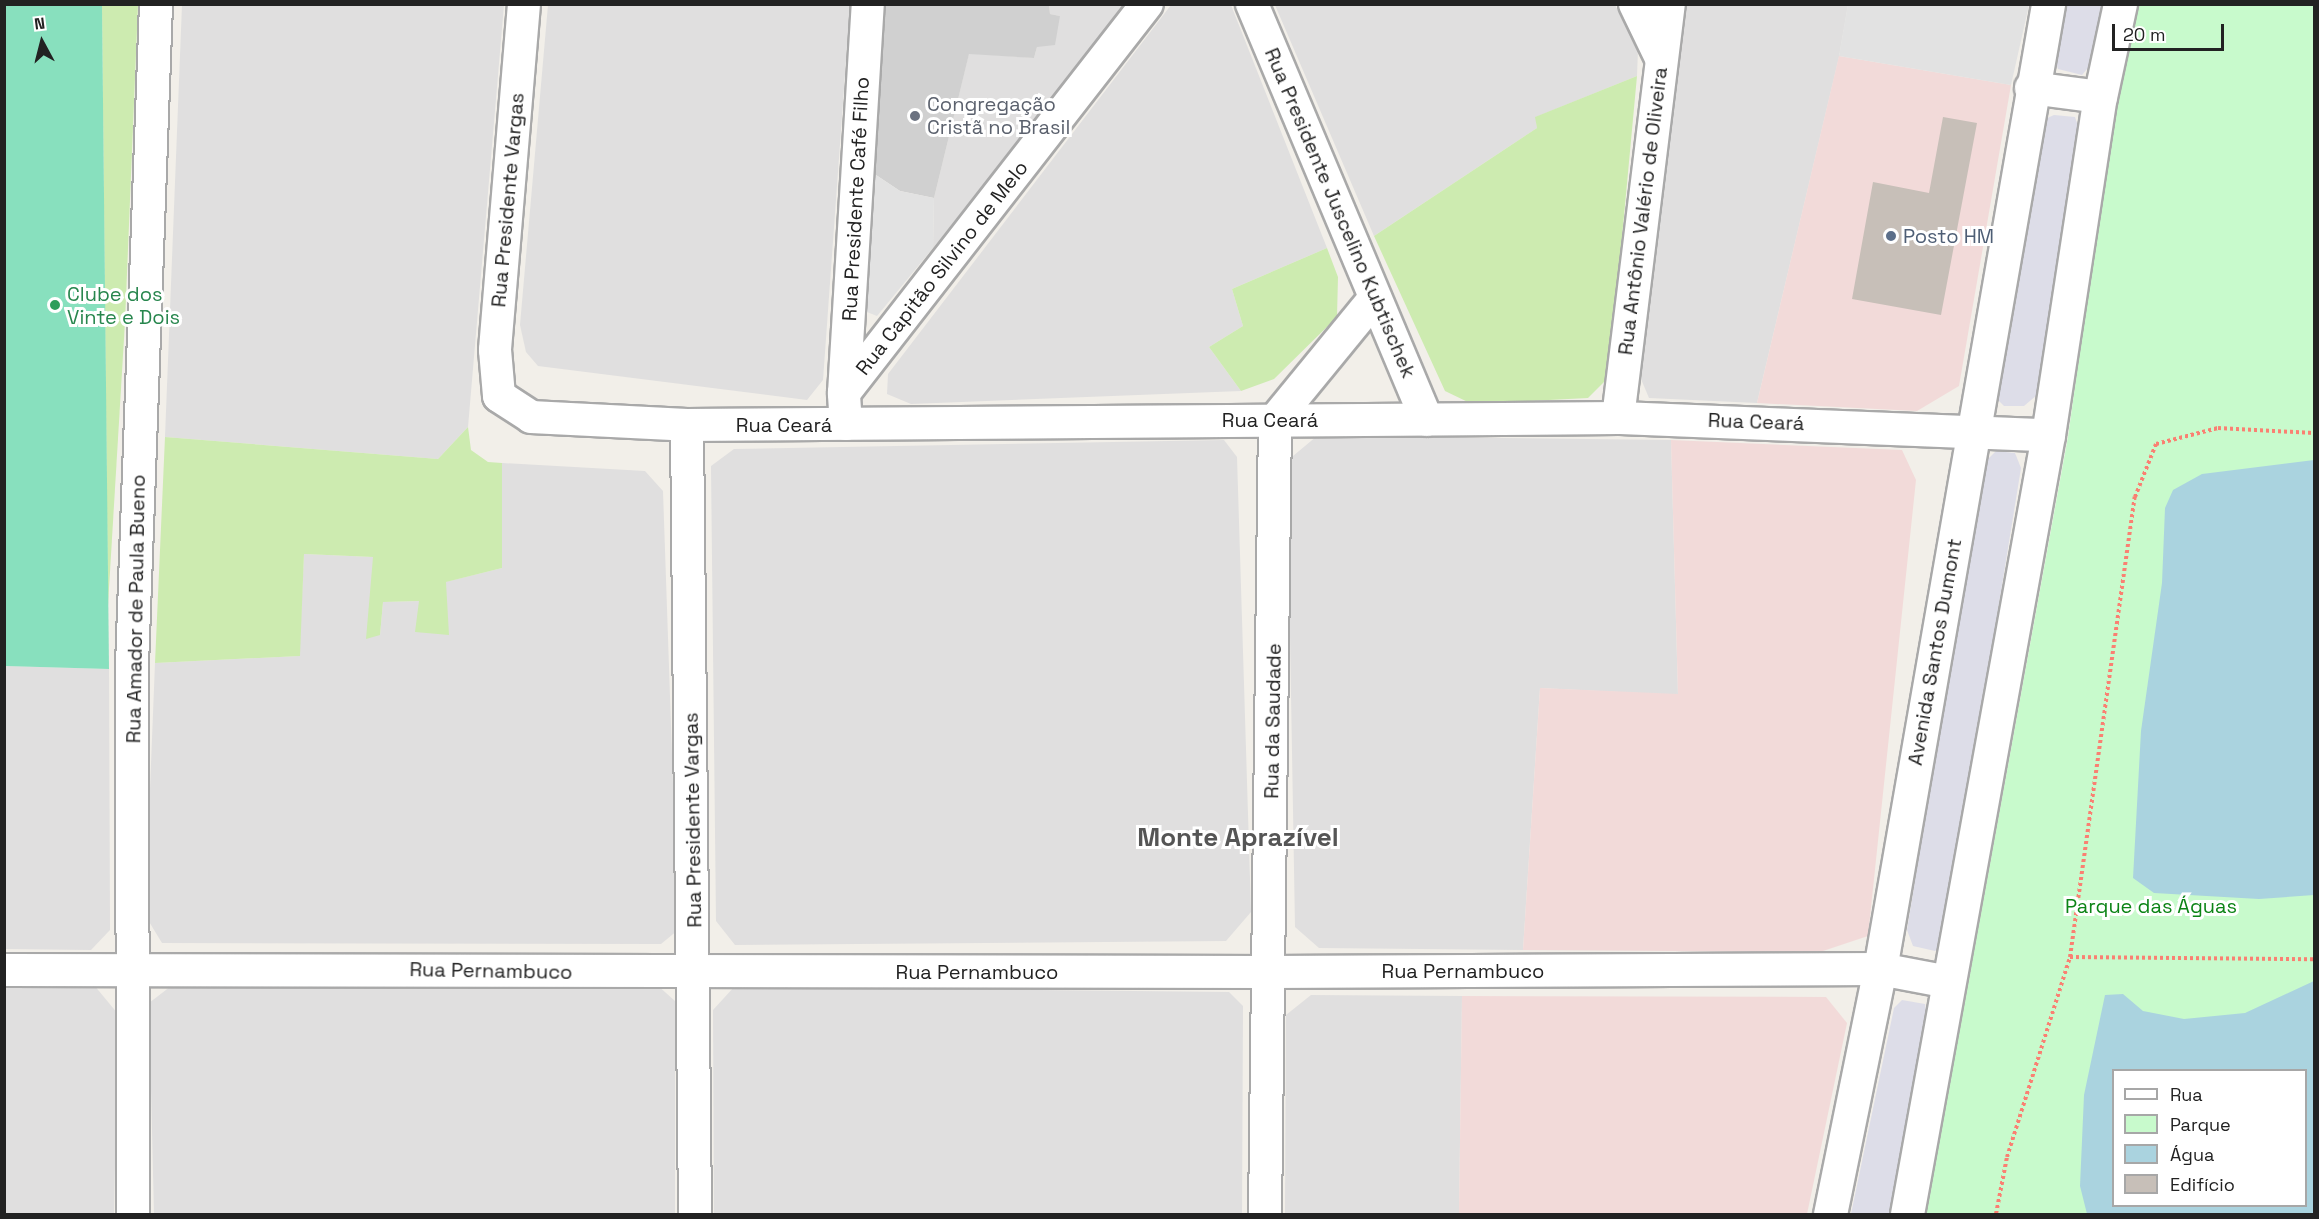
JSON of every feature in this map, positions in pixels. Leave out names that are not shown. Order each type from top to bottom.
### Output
[{"type":"street","name":"Rua Amador de Paula Bueno","points":[[133,1215],[132,665],[156,4]]},
{"type":"street","name":"Rua Presidente Vargas","points":[[499,396],[495,350],[524,4]]},
{"type":"street","name":"Rua Presidente Café Filho","points":[[844,393],[868,4]]},
{"type":"street","name":"Rua Capitão Silvino de Melo","points":[[846,424],[844,393],[1147,4]]},
{"type":"street","name":"Rua Presidente Juscelino Kubtischek","points":[[1252,4],[1374,299],[1427,420]]},
{"type":"street","points":[[1635,4],[1661,58]]},
{"type":"street","name":"Rua Antônio Valério de Oliveira","points":[[1618,418],[1661,58],[1670,4]]},
{"type":"street","name":"Avenida Santos Dumont","points":[[1830,1215],[1880,969],[2031,88],[2048,4]]},
{"type":"street","points":[[1907,1215],[2048,435],[2100,97],[2120,4]]},
{"type":"street","points":[[2031,88],[2100,97]]},
{"type":"street","points":[[1275,420],[1374,299]]},
{"type":"street","name":"Rua Ceará","points":[[499,396],[531,417],[687,425],[1618,418],[1973,429],[2048,435]]},
{"type":"street","name":"Rua da Saudade","points":[[1265,1215],[1270,972],[1275,420]]},
{"type":"street","name":"Rua Presidente Vargas","points":[[687,425],[695,972],[695,1215]]},
{"type":"street","name":"Rua Pernambuco","points":[[4,970],[1270,972],[1880,969],[1949,982]]},
{"type":"path","points":[[1996,1215],[2007,1156],[2070,957],[2135,497],[2156,444],[2218,428],[2314,433]]},
{"type":"path","points":[[2070,957],[2314,960]]},
{"type":"shaded area","points":[[1848,4],[2029,5],[2011,85],[1839,56]]},
{"type":"shaded area","points":[[182,5],[504,5],[468,427],[438,459],[165,437]]},
{"type":"shaded area","points":[[548,5],[850,5],[823,380],[807,400],[538,366],[526,352],[520,325]]},
{"type":"shaded area","name":"Congregação Cristã no Brasil","points":[[883,5],[1049,5],[1050,14],[1060,16],[1055,45],[1037,47],[1034,58],[969,54],[934,198],[900,191],[873,173]]},
{"type":"shaded area","points":[[1049,5],[1126,5],[933,248],[934,198],[969,53],[1034,58],[1037,47],[1060,16],[1050,14]]},
{"type":"shaded area","points":[[1171,5],[1231,5],[1327,248],[1232,289],[1243,326],[1209,347],[1241,391],[911,404],[887,394],[888,374]]},
{"type":"shaded area","points":[[1275,5],[1615,5],[1638,50],[1637,76],[1536,117],[1537,128],[1374,236]]},
{"type":"shaded area","points":[[1685,5],[1848,5],[1839,57],[1757,403],[1649,398],[1641,379]]},
{"type":"shaded area","points":[[2065,5],[2103,5],[2092,63],[2082,75],[2058,69],[2054,54]]},
{"type":"shaded area","name":"Posto HM","points":[[1839,56],[2011,85],[1959,386],[1917,411],[1757,403]]},
{"type":"shaded area","points":[[2054,115],[2075,117],[2079,129],[2037,395],[2024,406],[2004,406],[1994,396],[2043,120]]},
{"type":"shaded area","points":[[873,173],[900,191],[934,198],[933,248],[877,316],[867,312],[865,301]]},
{"type":"shaded area","points":[[1317,436],[1671,440],[1678,695],[1540,688],[1523,950],[1319,948],[1295,927],[1287,461]]},
{"type":"shaded area","points":[[1224,440],[1237,457],[1251,912],[1226,941],[735,945],[716,921],[711,466],[734,449]]},
{"type":"shaded area","points":[[1671,440],[1902,450],[1916,480],[1868,936],[1820,952],[1523,950],[1540,688],[1678,694]]},
{"type":"shaded area","points":[[1996,451],[2015,453],[2021,468],[1944,943],[1935,951],[1913,946],[1907,930],[1982,465]]},
{"type":"shaded area","points":[[502,463],[645,471],[663,491],[678,930],[661,944],[162,943],[145,915],[155,663],[299,656],[304,554],[373,557],[380,635],[383,602],[420,601],[445,582],[502,568]]},
{"type":"shaded area","points":[[5,666],[109,669],[110,930],[91,950],[5,949]]},
{"type":"shaded area","points":[[175,983],[656,984],[675,1001],[675,1214],[154,1214],[149,1003]]},
{"type":"shaded area","points":[[5,984],[94,985],[118,1014],[114,1214],[5,1214]]},
{"type":"shaded area","points":[[734,987],[1229,992],[1243,1006],[1242,1214],[714,1214],[713,1010]]},
{"type":"shaded area","points":[[1311,995],[1462,996],[1459,1214],[1285,1214],[1286,1015]]},
{"type":"shaded area","points":[[1462,996],[1826,997],[1847,1023],[1807,1214],[1459,1214]]},
{"type":"shaded area","points":[[1902,1000],[1925,1004],[1927,1017],[1889,1214],[1851,1214],[1894,1008]]},
{"type":"green space","name":"Clube dos Vinte e Dois","points":[[5,4],[102,5],[109,669],[5,666]]},
{"type":"green space","points":[[102,5],[138,5],[125,322],[108,605]]},
{"type":"green space","name":"Parque das Águas","points":[[2134,5],[2314,5],[2314,1214],[1926,1214],[2068,437],[2115,100]]},
{"type":"green space","points":[[1637,76],[1609,377],[1588,398],[1472,404],[1445,391],[1374,236],[1537,128],[1535,117]]},
{"type":"green space","points":[[1327,248],[1338,277],[1337,317],[1274,379],[1241,391],[1209,347],[1243,326],[1232,289]]},
{"type":"green space","points":[[468,427],[471,450],[488,462],[502,463],[502,568],[446,582],[449,635],[415,632],[419,601],[383,602],[380,635],[366,639],[373,557],[304,554],[300,656],[155,663],[165,437],[438,459]]},
{"type":"water","points":[[2314,460],[2314,895],[2259,899],[2154,893],[2133,878],[2141,731],[2162,583],[2165,508],[2173,490],[2202,474]]},
{"type":"water","points":[[2314,981],[2314,1214],[2087,1214],[2080,1186],[2084,1095],[2105,995],[2123,994],[2143,1011],[2184,1019],[2245,1013]]},
{"type":"building","points":[[1943,117],[1977,123],[1941,315],[1852,299],[1873,182],[1929,193]]},
{"type":"place","name":"Congregação Cristã no Brasil","points":[[915,116]]},
{"type":"place","name":"Posto HM","points":[[1891,236]]},
{"type":"place","name":"Clube dos Vinte e Dois","points":[[55,305]]},
{"type":"district","name":"Monte Aprazível","points":[[1238,838]]}]
